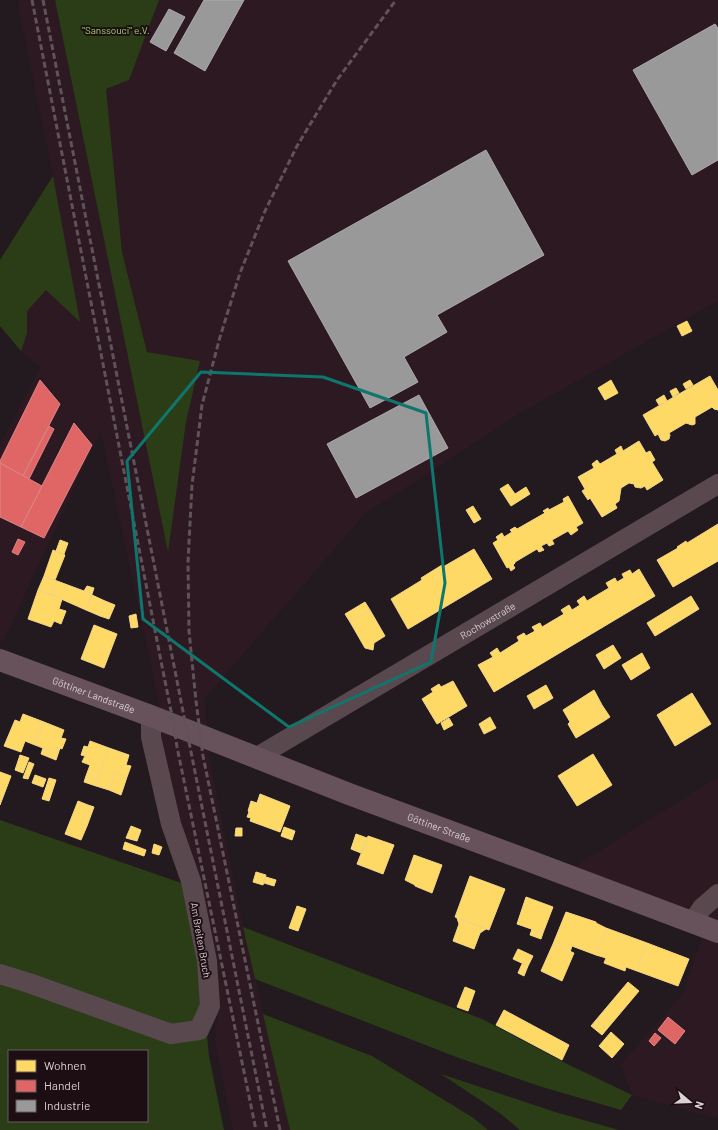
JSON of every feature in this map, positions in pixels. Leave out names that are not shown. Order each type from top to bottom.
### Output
[{"type":"street","name":"Rochowstraße","points":[[257,757],[718,484]]},
{"type":"street","name":"Göttiner Landstraße","points":[[0,660],[151,716],[187,731]]},
{"type":"street","name":"Am Breiten Bruch","points":[[0,974],[171,1034],[199,1030],[210,1006],[207,961],[191,880],[171,824],[150,737],[151,716]]},
{"type":"street","name":"Göttiner Straße","points":[[187,731],[349,794],[718,932]]},
{"type":"street","points":[[692,923],[702,908],[718,894]]},
{"type":"highlighted area","points":[[201,372],[323,377],[426,413],[445,583],[431,662],[289,727],[143,619],[127,461]]},
{"type":"shaded area","points":[[17,0],[55,0],[168,550],[186,422],[200,362],[147,352],[122,252],[106,89],[129,80],[159,0],[718,0],[718,301],[519,414],[365,514],[204,699],[211,767],[243,927],[290,1130],[233,1130],[215,1040],[218,1004],[179,821],[161,745],[160,707],[101,433],[3,642],[0,641],[0,445],[40,367],[21,351],[0,326],[0,260],[53,176]]},
{"type":"shaded area","points":[[718,777],[718,1119],[632,1095],[621,1064],[683,994],[703,935],[554,879]]},
{"type":"green space","name":"\"Sanssouci\" e.V.","points":[[55,0],[159,0],[129,80],[106,89],[122,252],[147,352],[200,361],[186,422],[168,552]]},
{"type":"green space","points":[[53,176],[80,322],[46,290],[27,311],[27,333],[21,351],[0,326],[0,260]]},
{"type":"green space","points":[[0,820],[184,884],[200,964],[209,1056],[224,1130],[0,1130]]},
{"type":"green space","points":[[243,927],[482,1019],[567,1064],[632,1095],[621,1110],[539,1086],[459,1058],[255,979]]},
{"type":"green space","points":[[263,1014],[372,1056],[472,1117],[488,1130],[290,1130]]},
{"type":"green space","points":[[441,1074],[555,1112],[619,1130],[520,1130],[501,1114]]},
{"type":"building: Wohnen","points":[[687,321],[692,331],[682,336],[677,326]]},
{"type":"building: Wohnen","points":[[710,376],[718,390],[718,410],[712,407],[695,417],[695,424],[692,425],[686,423],[669,433],[669,439],[665,441],[661,440],[658,434],[655,436],[643,415]]},
{"type":"building: Wohnen","points":[[611,380],[618,393],[605,400],[598,388]]},
{"type":"building: Wohnen","points":[[690,380],[693,385],[686,389],[683,384]]},
{"type":"building: Wohnen","points":[[676,388],[679,393],[673,397],[670,391]]},
{"type":"building: Wohnen","points":[[664,395],[667,401],[659,405],[656,400]]},
{"type":"building: Wohnen","points":[[639,441],[646,453],[650,451],[655,460],[652,462],[663,480],[647,490],[645,486],[641,488],[635,487],[634,484],[629,483],[621,488],[619,501],[615,504],[617,508],[602,517],[590,498],[588,500],[582,491],[585,489],[578,477],[594,468],[592,464],[597,460],[600,464],[617,454],[615,450],[621,446],[623,451]]},
{"type":"building: Wohnen","points":[[508,484],[515,494],[526,487],[530,494],[511,506],[500,489]]},
{"type":"building: Wohnen","points":[[568,496],[583,523],[576,527],[578,530],[571,535],[568,531],[552,540],[554,544],[549,546],[547,543],[541,546],[544,550],[539,552],[537,549],[515,562],[513,565],[515,568],[511,571],[509,567],[507,568],[493,543],[498,540],[496,537],[502,533],[504,537],[512,532],[510,530],[515,527],[517,529],[545,513],[543,511],[548,508],[549,510],[564,502],[563,499]]},
{"type":"building: Wohnen","points":[[473,506],[481,519],[474,523],[466,510]]},
{"type":"building: Wohnen","points":[[718,524],[718,561],[673,587],[657,560],[678,548],[677,547],[686,541],[687,543]]},
{"type":"building: Wohnen","points":[[60,540],[68,543],[64,554],[56,551]]},
{"type":"building: Wohnen","points":[[474,549],[492,579],[408,629],[391,599],[422,580],[421,578],[442,565],[443,567]]},
{"type":"building: Wohnen","points":[[53,550],[65,555],[55,580],[44,576]]},
{"type":"building: Wohnen","points":[[639,569],[655,596],[494,692],[478,665],[493,657],[490,653],[497,648],[500,653],[519,641],[517,637],[524,633],[526,636],[535,631],[532,627],[540,623],[542,627],[564,614],[561,610],[569,605],[572,610],[580,605],[577,601],[584,596],[587,601],[609,588],[606,583],[615,578],[617,582],[624,578],[622,574],[630,570],[632,574]]},
{"type":"building: Wohnen","points":[[44,576],[57,581],[52,595],[38,590]]},
{"type":"building: Wohnen","points":[[57,581],[92,594],[86,610],[52,595]]},
{"type":"building: Wohnen","points":[[87,586],[94,588],[92,594],[84,591]]},
{"type":"building: Wohnen","points":[[38,590],[62,599],[59,609],[66,611],[61,624],[54,621],[51,627],[28,619]]},
{"type":"building: Wohnen","points":[[92,595],[105,601],[100,616],[86,610]]},
{"type":"building: Wohnen","points":[[691,596],[699,609],[655,636],[647,623]]},
{"type":"building: Wohnen","points":[[105,601],[115,605],[109,619],[100,616]]},
{"type":"building: Wohnen","points":[[365,602],[370,610],[350,622],[345,614]]},
{"type":"building: Wohnen","points":[[370,610],[385,636],[374,643],[373,650],[365,648],[350,622]]},
{"type":"building: Wohnen","points":[[136,614],[138,627],[131,628],[129,616]]},
{"type":"building: Wohnen","points":[[94,625],[117,634],[104,668],[81,659]]},
{"type":"building: Wohnen","points":[[613,645],[621,658],[604,669],[596,655]]},
{"type":"building: Wohnen","points":[[642,653],[650,668],[631,680],[622,665]]},
{"type":"building: Wohnen","points":[[453,681],[467,706],[437,724],[422,699],[433,692],[431,689],[439,684],[441,687]]},
{"type":"building: Wohnen","points":[[546,685],[553,698],[534,709],[527,696]]},
{"type":"building: Wohnen","points":[[594,690],[602,705],[596,708],[604,721],[576,738],[568,724],[570,722],[563,710]]},
{"type":"building: Wohnen","points":[[692,693],[711,724],[675,746],[657,715]]},
{"type":"building: Wohnen","points":[[602,705],[610,717],[604,721],[596,708]]},
{"type":"building: Wohnen","points":[[23,714],[44,722],[35,745],[25,741],[21,752],[4,746],[15,720],[20,722]]},
{"type":"building: Wohnen","points":[[490,717],[496,728],[484,734],[479,724]]},
{"type":"building: Wohnen","points":[[449,718],[453,725],[444,730],[441,723]]},
{"type":"building: Wohnen","points":[[44,722],[64,730],[61,738],[66,739],[62,749],[57,747],[56,753],[35,745]]},
{"type":"building: Wohnen","points":[[90,741],[109,748],[98,780],[86,776],[90,765],[82,762],[85,756],[81,755],[84,746],[88,747]]},
{"type":"building: Wohnen","points":[[57,747],[60,748],[56,760],[41,754],[43,748],[56,753]]},
{"type":"building: Wohnen","points":[[109,748],[129,755],[126,765],[131,766],[127,777],[115,773],[109,790],[96,786]]},
{"type":"building: Wohnen","points":[[593,754],[612,785],[577,806],[558,776]]},
{"type":"building: Wohnen","points":[[20,755],[29,758],[23,773],[15,770]]},
{"type":"building: Wohnen","points":[[29,762],[34,764],[28,779],[23,778]]},
{"type":"building: Wohnen","points":[[0,772],[11,776],[0,805]]},
{"type":"building: Wohnen","points":[[115,773],[127,777],[121,795],[109,790]]},
{"type":"building: Wohnen","points":[[35,775],[46,779],[43,787],[32,783]]},
{"type":"building: Wohnen","points":[[86,776],[98,780],[96,786],[84,782]]},
{"type":"building: Wohnen","points":[[49,778],[56,780],[49,801],[42,799]]},
{"type":"building: Wohnen","points":[[260,794],[290,806],[280,832],[250,821],[251,818],[247,817],[251,801],[257,803]]},
{"type":"building: Wohnen","points":[[78,801],[88,805],[81,824],[87,826],[81,840],[65,834]]},
{"type":"building: Wohnen","points":[[88,805],[94,807],[87,826],[81,824]]},
{"type":"building: Wohnen","points":[[131,826],[141,830],[137,841],[126,838]]},
{"type":"building: Wohnen","points":[[284,827],[295,831],[292,840],[281,836]]},
{"type":"building: Wohnen","points":[[236,828],[242,828],[242,836],[235,836]]},
{"type":"building: Wohnen","points":[[356,834],[367,838],[361,853],[351,849]]},
{"type":"building: Wohnen","points":[[368,836],[394,845],[383,874],[357,864]]},
{"type":"building: Wohnen","points":[[125,842],[146,850],[144,856],[123,849]]},
{"type":"building: Wohnen","points":[[154,844],[162,847],[159,855],[152,853]]},
{"type":"building: Wohnen","points":[[414,855],[442,865],[432,893],[405,880]]},
{"type":"building: Wohnen","points":[[256,872],[266,875],[263,885],[253,882]]},
{"type":"building: Wohnen","points":[[470,876],[505,889],[489,930],[455,917]]},
{"type":"building: Wohnen","points":[[266,877],[276,880],[274,886],[264,883]]},
{"type":"building: Wohnen","points":[[526,897],[553,907],[543,933],[517,924]]},
{"type":"building: Wohnen","points":[[297,906],[306,909],[298,931],[289,928]]},
{"type":"building: Wohnen","points":[[566,912],[596,922],[606,928],[596,955],[572,946],[570,952],[553,944]]},
{"type":"building: Wohnen","points":[[457,918],[486,929],[480,933],[474,949],[453,941],[459,924]]},
{"type":"building: Wohnen","points":[[606,928],[647,943],[637,971],[626,967],[625,971],[604,963],[606,958],[596,955]]},
{"type":"building: Wohnen","points":[[532,929],[543,933],[541,939],[530,935]]},
{"type":"building: Wohnen","points":[[647,943],[689,959],[678,986],[637,971]]},
{"type":"building: Wohnen","points":[[553,944],[574,953],[562,981],[541,971]]},
{"type":"building: Wohnen","points":[[518,949],[533,956],[528,966],[513,959]]},
{"type":"building: Wohnen","points":[[522,964],[528,966],[524,976],[518,973]]},
{"type":"building: Wohnen","points":[[628,982],[639,991],[607,1029],[596,1020]]},
{"type":"building: Wohnen","points":[[465,987],[475,991],[468,1011],[457,1007]]},
{"type":"building: Wohnen","points":[[504,1010],[569,1045],[562,1060],[496,1025]]},
{"type":"building: Wohnen","points":[[596,1020],[607,1029],[602,1035],[591,1026]]},
{"type":"building: Wohnen","points":[[611,1032],[624,1044],[612,1058],[599,1046]]},
{"type":"building: Handel","points":[[40,380],[60,404],[23,476],[0,463],[0,461]]},
{"type":"building: Handel","points":[[74,423],[92,445],[44,538],[21,527]]},
{"type":"building: Handel","points":[[49,426],[54,429],[29,479],[23,476]]},
{"type":"building: Handel","points":[[0,463],[42,486],[21,527],[0,517]]},
{"type":"building: Handel","points":[[18,539],[25,542],[18,555],[12,552]]},
{"type":"building: Handel","points":[[668,1017],[685,1031],[675,1044],[658,1030]]},
{"type":"building: Handel","points":[[655,1033],[661,1038],[654,1046],[649,1041]]},
{"type":"building: Industrie","points":[[204,0],[244,0],[205,71],[174,53]]},
{"type":"building: Industrie","points":[[169,9],[185,17],[166,51],[150,42]]},
{"type":"building: Industrie","points":[[715,24],[718,28],[718,160],[692,175],[633,70]]},
{"type":"building: Industrie","points":[[486,150],[544,255],[437,315],[447,332],[404,357],[418,382],[370,408],[288,261]]},
{"type":"building: Industrie","points":[[419,395],[448,448],[356,498],[327,444]]},
{"type":"railway","points":[[32,0],[177,747],[256,1130]]},
{"type":"railway","points":[[43,0],[267,1130]]},
{"type":"railway","points":[[280,1130],[203,756],[189,631],[188,562],[192,485],[202,405],[220,337],[240,273],[265,211],[297,146],[337,80],[396,0]]}]
